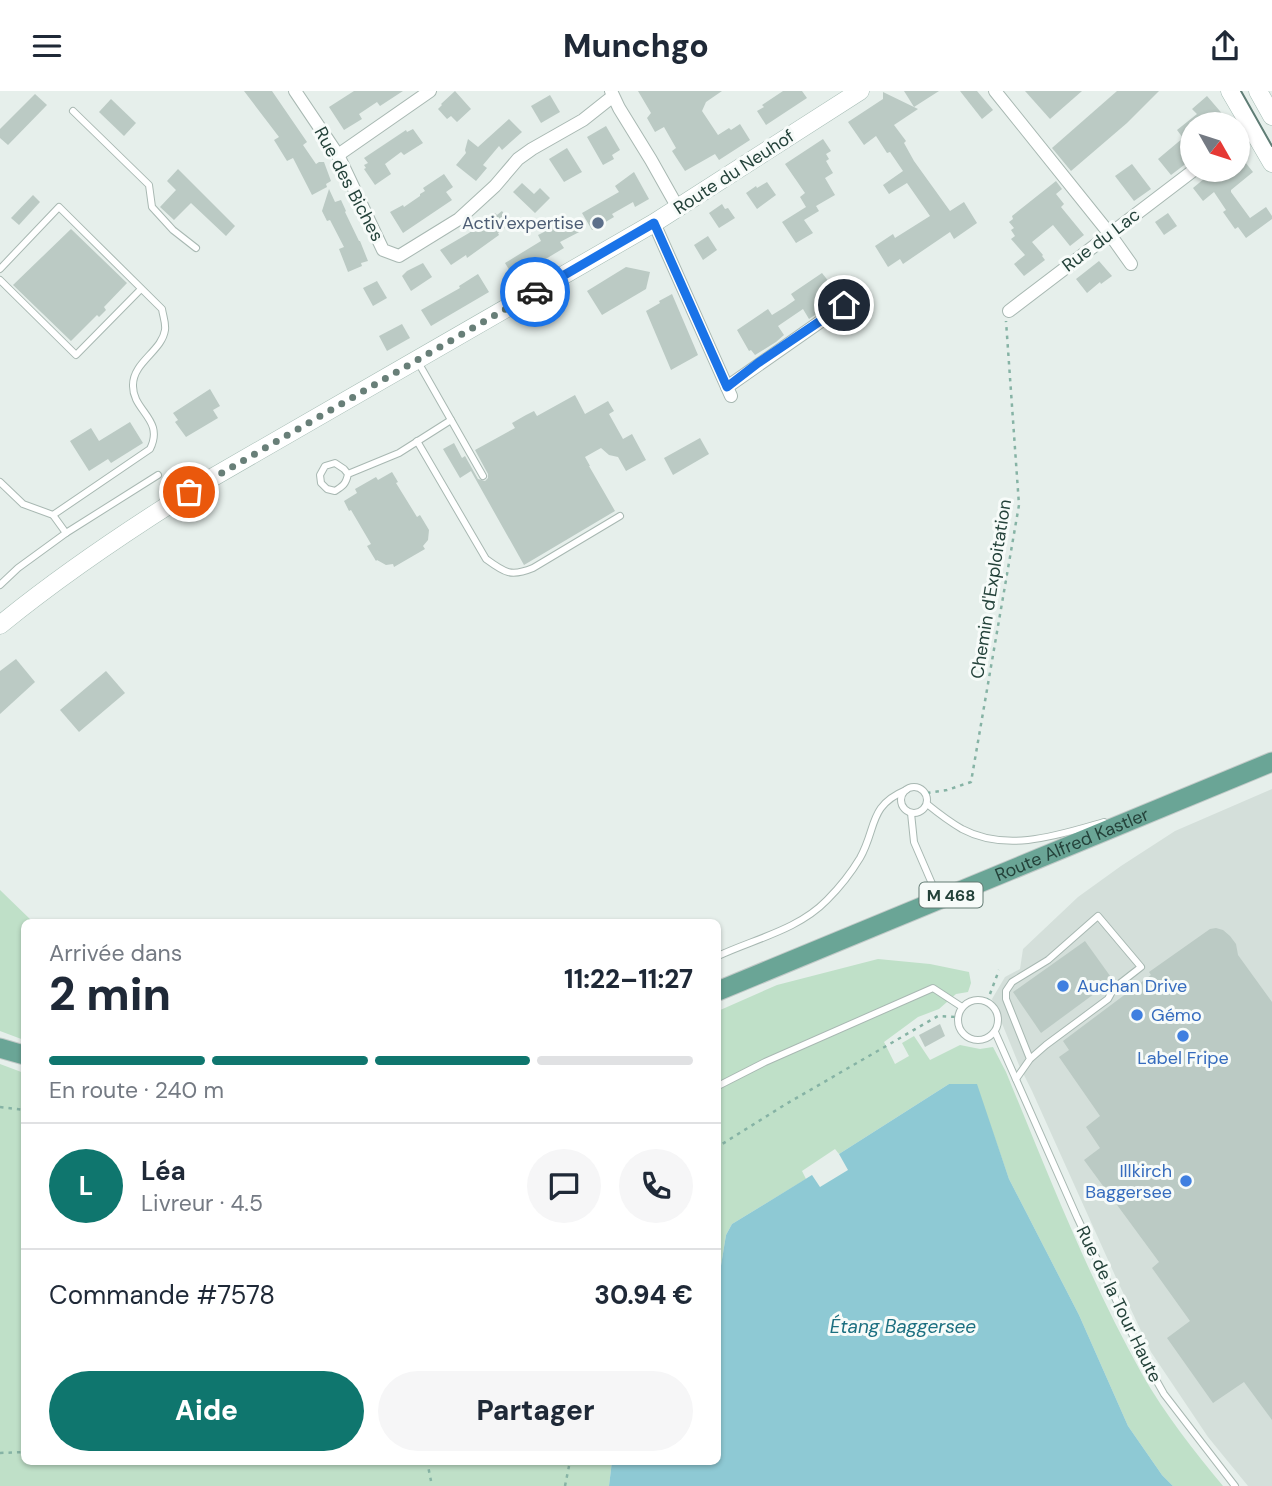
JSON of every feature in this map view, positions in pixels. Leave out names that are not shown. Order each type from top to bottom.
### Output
[{"type":"main road","name":"Route Alfred Kastler","points":[[721,990],[1272,762]]},
{"type":"main road","points":[[0,1048],[21,1054]]},
{"type":"main road","points":[[0,1059],[21,1064]]},
{"type":"street","name":"Rue des Biches","points":[[295,91],[338,155],[383,250],[399,256],[459,219],[495,186],[518,159],[583,120],[612,94]]},
{"type":"street","points":[[338,155],[430,91]]},
{"type":"street","name":"Route du Neuhof","points":[[0,625],[86,559],[148,517],[654,223],[860,91]]},
{"type":"street","points":[[995,91],[1131,264]]},
{"type":"street","points":[[1230,91],[1237,112]]},
{"type":"street","points":[[1258,91],[1272,116]]},
{"type":"street","points":[[612,94],[678,208]]},
{"type":"street","points":[[1250,139],[1272,163]]},
{"type":"street","name":"Rue du Lac","points":[[1009,311],[1180,180]]},
{"type":"street","points":[[654,223],[729,391],[758,363],[844,305]]},
{"type":"lane","points":[[73,111],[149,185],[152,207],[173,230],[195,248]]},
{"type":"lane","points":[[0,269],[59,207],[162,309],[165,333],[136,370],[132,385],[135,397],[152,422],[154,442],[150,449],[54,515]]},
{"type":"lane","points":[[0,280],[76,355],[141,289]]},
{"type":"lane","points":[[417,360],[483,476]]},
{"type":"lane","points":[[348,474],[399,453],[451,420]]},
{"type":"lane","points":[[417,441],[486,559],[502,571],[517,574],[533,568],[620,516]]},
{"type":"lane","points":[[335,463],[348,474],[344,486],[335,491],[327,489],[321,483],[320,475],[325,466],[335,463]]},
{"type":"lane","points":[[0,585],[18,568],[66,533],[158,475]]},
{"type":"lane","points":[[0,482],[23,504],[54,515],[66,533]]},
{"type":"lane","points":[[721,955],[797,923],[825,903],[861,856],[876,814],[890,797],[913,786],[917,787],[926,793],[927,804],[923,811],[907,811],[902,805],[901,797],[905,790]]},
{"type":"lane","points":[[927,804],[964,830],[999,840],[1020,842],[1065,834],[1183,799]]},
{"type":"lane","points":[[911,813],[914,842],[933,886]]},
{"type":"lane","points":[[1016,1079],[1030,1059],[1108,999],[1114,988],[1141,968],[1098,916],[1048,960],[1012,982],[1006,991],[1006,999],[1030,1059]]},
{"type":"lane","points":[[721,1084],[765,1062],[933,988],[962,1007]]},
{"type":"lane","points":[[987,1002],[974,1000],[962,1007],[957,1017],[960,1031],[971,1039],[984,1040],[995,1032]]},
{"type":"lane","name":"Rue de la Tour Haute","points":[[987,1002],[997,1011],[995,1032],[1141,1353],[1164,1394],[1235,1486]]},
{"type":"path","name":"Chemin d'Exploitation","points":[[926,793],[971,782],[980,736],[1019,505],[1006,320],[1009,311]]},
{"type":"path","points":[[987,1002],[999,970]]},
{"type":"path","points":[[721,1146],[786,1104],[938,1016],[957,1017]]},
{"type":"path","points":[[0,1107],[21,1110]]},
{"type":"path","points":[[0,1453],[21,1452]]},
{"type":"path","points":[[428,1465],[432,1486]]},
{"type":"path","points":[[565,1486],[569,1465]]},
{"type":"shaded area","points":[[1272,789],[1272,1486],[1248,1486],[1208,1437],[1151,1352],[1019,1065],[992,999],[1005,977],[1020,969],[1023,949],[1078,897],[1175,831]]},
{"type":"green space","points":[[0,890],[30,919],[21,919],[21,1039],[0,1031]]},
{"type":"green space","points":[[878,959],[930,964],[969,972],[971,983],[968,992],[956,994],[939,1009],[918,1017],[884,1042],[895,1064],[909,1056],[902,1043],[914,1036],[930,1060],[960,1045],[980,1049],[993,1047],[1086,1263],[1122,1337],[1160,1403],[1223,1486],[1173,1486],[1162,1475],[1128,1426],[1079,1315],[1009,1179],[976,1084],[949,1084],[839,1154],[835,1149],[802,1171],[806,1179],[732,1224],[726,1235],[721,1266],[721,1010],[777,985]]},
{"type":"green space","points":[[0,1064],[21,1072],[21,1465],[612,1465],[609,1486],[0,1486]]},
{"type":"water","name":"Étang Baggersee","points":[[949,1084],[977,1084],[1009,1179],[1079,1315],[1128,1426],[1162,1475],[1173,1486],[609,1486],[612,1465],[721,1465],[721,1266],[726,1235],[732,1224],[812,1175],[820,1187],[848,1170],[839,1154]]},
{"type":"building","points":[[244,91],[272,91],[307,142],[303,145],[316,164],[324,162],[331,181],[326,184],[327,187],[312,195],[293,158],[287,161],[274,140],[279,137]]},
{"type":"building","points":[[354,91],[403,91],[380,106],[377,102],[359,114],[362,119],[344,130],[329,107]]},
{"type":"building","points":[[455,91],[471,109],[457,122],[451,116],[447,119],[438,109]]},
{"type":"building","points":[[638,91],[722,91],[706,102],[702,111],[718,135],[740,124],[750,140],[719,160],[715,154],[685,171],[672,151],[676,148],[664,127],[655,132],[647,118],[651,113]]},
{"type":"building","points":[[783,91],[802,91],[807,98],[766,125],[757,111]]},
{"type":"building","points":[[904,91],[939,91],[914,107]]},
{"type":"building","points":[[960,91],[977,91],[993,110],[982,119]]},
{"type":"building","points":[[1025,91],[1082,91],[1050,119]]},
{"type":"building","points":[[1117,91],[1159,91],[1127,123],[1071,171],[1052,148]]},
{"type":"building","points":[[883,92],[918,109],[894,125],[906,141],[904,143],[914,161],[950,211],[964,202],[977,223],[954,239],[950,232],[903,264],[900,259],[888,267],[875,246],[893,234],[895,238],[930,216],[907,183],[889,194],[883,185],[903,171],[876,136],[864,145],[848,122],[883,99]]},
{"type":"building","points":[[35,94],[47,105],[8,145],[0,138],[0,129]]},
{"type":"building","points":[[550,95],[560,112],[541,123],[531,106]]},
{"type":"building","points":[[1207,96],[1221,112],[1195,112],[1192,109]]},
{"type":"building","points":[[111,99],[136,123],[124,136],[99,112]]},
{"type":"building","points":[[509,119],[522,132],[502,150],[499,146],[483,165],[487,168],[476,181],[456,165],[466,153],[468,139],[478,147]]},
{"type":"building","points":[[606,126],[620,150],[612,155],[614,159],[603,165],[587,137]]},
{"type":"building","points":[[413,129],[423,143],[404,155],[401,152],[385,164],[391,174],[375,185],[364,169],[364,165],[368,163],[364,158],[406,130],[407,132]]},
{"type":"building","points":[[823,139],[831,151],[826,154],[829,159],[826,161],[833,173],[825,178],[835,195],[816,206],[819,211],[804,220],[813,233],[796,243],[782,222],[806,207],[800,197],[805,193],[785,164]]},
{"type":"building","points":[[1180,141],[1180,168],[1171,175],[1158,159]]},
{"type":"building","points":[[567,148],[582,172],[564,182],[549,159]]},
{"type":"building","points":[[1132,164],[1151,189],[1134,201],[1115,176]]},
{"type":"building","points":[[178,169],[235,226],[226,236],[191,203],[174,220],[160,207],[176,190],[167,181]]},
{"type":"building","points":[[634,172],[649,199],[635,207],[633,202],[592,230],[582,213],[619,192],[615,186]]},
{"type":"building","points":[[444,174],[453,187],[446,192],[452,200],[403,233],[390,212],[403,205],[404,207],[420,196],[425,191],[423,188]]},
{"type":"building","points":[[1056,181],[1062,189],[1056,194],[1064,204],[1061,207],[1084,235],[1070,246],[1053,225],[1032,242],[1045,260],[1024,276],[1014,264],[1025,255],[1011,239],[1015,236],[1011,230],[1014,228],[1009,222],[1013,219],[1012,216]]},
{"type":"building","points":[[767,182],[776,195],[757,209],[746,193]]},
{"type":"building","points":[[1200,182],[1241,182],[1231,192],[1250,218],[1266,207],[1272,219],[1246,238],[1238,227],[1235,229],[1223,212],[1226,210],[1214,192],[1203,201],[1193,188]]},
{"type":"building","points":[[522,183],[534,194],[540,188],[550,198],[535,213],[513,192]]},
{"type":"building","points":[[329,189],[335,202],[341,200],[368,261],[348,272],[339,249],[344,247],[330,220],[327,221],[322,211]]},
{"type":"building","points":[[33,195],[40,202],[19,225],[11,218]]},
{"type":"building","points":[[722,204],[735,218],[719,228],[709,213]]},
{"type":"building","points":[[502,211],[509,221],[504,224],[506,227],[499,235],[467,258],[466,255],[451,265],[440,250]]},
{"type":"building","points":[[1168,213],[1177,226],[1164,235],[1155,222]]},
{"type":"building","points":[[571,219],[583,230],[560,242],[564,248],[514,278],[505,263],[541,241],[538,235],[544,232],[543,229],[559,220],[564,224]]},
{"type":"building","points":[[71,229],[127,283],[104,307],[106,310],[99,317],[97,315],[71,341],[13,285]]},
{"type":"building","points":[[708,236],[717,250],[703,260],[694,245]]},
{"type":"building","points":[[1099,261],[1112,276],[1087,293],[1076,279]]},
{"type":"building","points":[[423,263],[432,277],[411,291],[402,276]]},
{"type":"building","points":[[626,267],[650,272],[646,289],[602,315],[587,291]]},
{"type":"building","points":[[822,273],[841,297],[857,286],[863,295],[852,302],[861,315],[852,321],[847,314],[852,308],[851,301],[843,296],[809,319],[803,309],[778,326],[784,335],[776,342],[755,355],[749,351],[737,330],[768,309],[772,315],[785,307],[795,300],[791,294]]},
{"type":"building","points":[[478,274],[489,292],[431,326],[421,310],[460,288],[459,286]]},
{"type":"building","points":[[377,281],[387,298],[373,306],[363,288]]},
{"type":"building","points":[[672,294],[698,355],[671,370],[646,311]]},
{"type":"building","points":[[402,324],[410,338],[387,351],[379,336]]},
{"type":"building","points":[[210,389],[220,406],[213,410],[218,418],[186,437],[175,422],[178,420],[173,413]]},
{"type":"building","points":[[575,395],[585,414],[608,401],[614,411],[609,414],[623,439],[632,434],[646,460],[626,471],[618,457],[609,455],[601,448],[585,457],[615,511],[524,565],[471,471],[460,478],[443,449],[454,443],[478,479],[485,481],[488,474],[475,450],[515,428],[512,423],[526,415],[534,411],[537,416]]},
{"type":"building","points":[[130,422],[143,443],[111,463],[108,459],[89,471],[70,441],[91,428],[99,441]]},
{"type":"building","points":[[700,438],[709,454],[673,475],[664,458]]},
{"type":"building","points":[[392,472],[417,517],[420,515],[429,530],[428,540],[423,546],[425,549],[394,567],[393,564],[386,565],[376,561],[367,546],[371,544],[344,501],[357,493],[355,489],[376,477],[378,480]]},
{"type":"building","points":[[16,659],[35,682],[0,714],[0,671]]},
{"type":"building","points":[[106,671],[125,693],[79,732],[60,710]]},
{"type":"building","name":"Illkirch Baggersee","points":[[1216,928],[1230,936],[1236,944],[1238,955],[1272,1002],[1272,1420],[1244,1382],[1213,1403],[1167,1338],[1190,1321],[1152,1268],[1159,1262],[1084,1160],[1100,1148],[1086,1127],[1100,1116],[1059,1057],[1069,1050],[1063,1041],[1151,975],[1149,972],[1210,929]]},
{"type":"building","name":"Auchan Drive","points":[[1085,941],[1113,980],[1041,1033],[1013,992]]},
{"type":"building","points":[[940,1024],[945,1036],[925,1047],[919,1035]]},
{"type":"tram line","points":[[1241,91],[1272,146]]},
{"type":"way so far","points":[[189,492],[535,292]]},
{"type":"place","name":"Activ'expertise","points":[[598,223]]},
{"type":"place","name":"Auchan Drive","points":[[1063,986]]},
{"type":"place","name":"Gémo","points":[[1137,1015]]},
{"type":"place","name":"Label Fripe","points":[[1183,1036]]},
{"type":"place","name":"Illkirch Baggersee","points":[[1186,1181]]},
{"type":"route","points":[[535,292],[654,223],[727,387],[844,305]]}]
